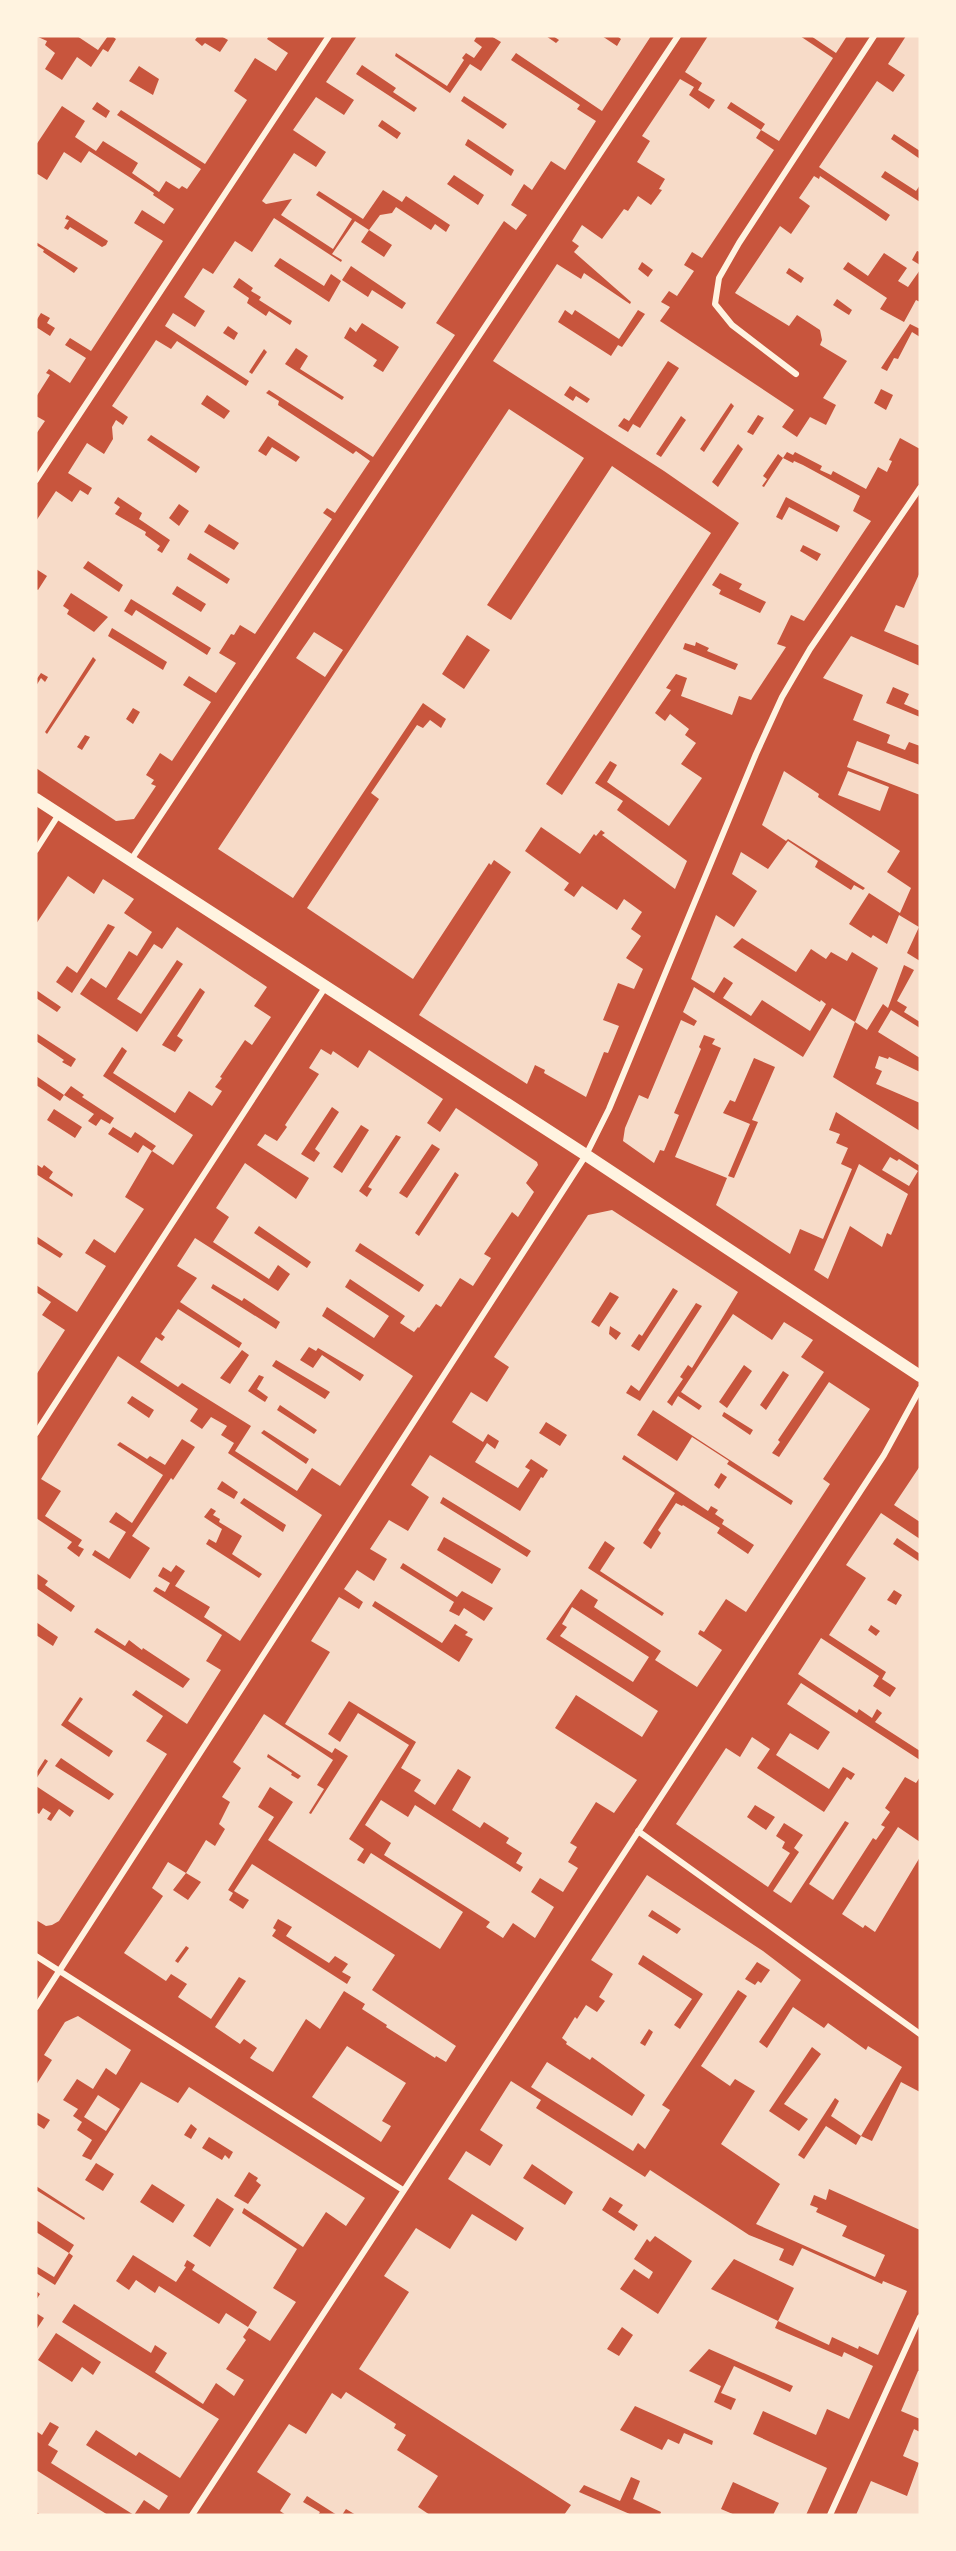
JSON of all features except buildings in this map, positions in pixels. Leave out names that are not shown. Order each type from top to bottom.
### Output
[{"type":"main road","points":[[36,799],[586,1155],[920,1376]]},
{"type":"street","points":[[36,480],[328,36]]},
{"type":"street","points":[[131,860],[678,36]]},
{"type":"street","points":[[796,374],[726,318],[715,304],[719,278],[739,243],[874,36]]},
{"type":"street","points":[[36,2007],[586,1155],[609,1109],[756,753],[782,697],[810,649],[920,488]]},
{"type":"street","points":[[36,850],[59,814]]},
{"type":"street","points":[[36,1433],[326,986]]},
{"type":"street","points":[[192,2515],[884,1455],[920,1389]]},
{"type":"street","points":[[638,1831],[920,2034]]},
{"type":"street","points":[[36,1956],[403,2190]]},
{"type":"street","points":[[830,2515],[920,2317]]}]
